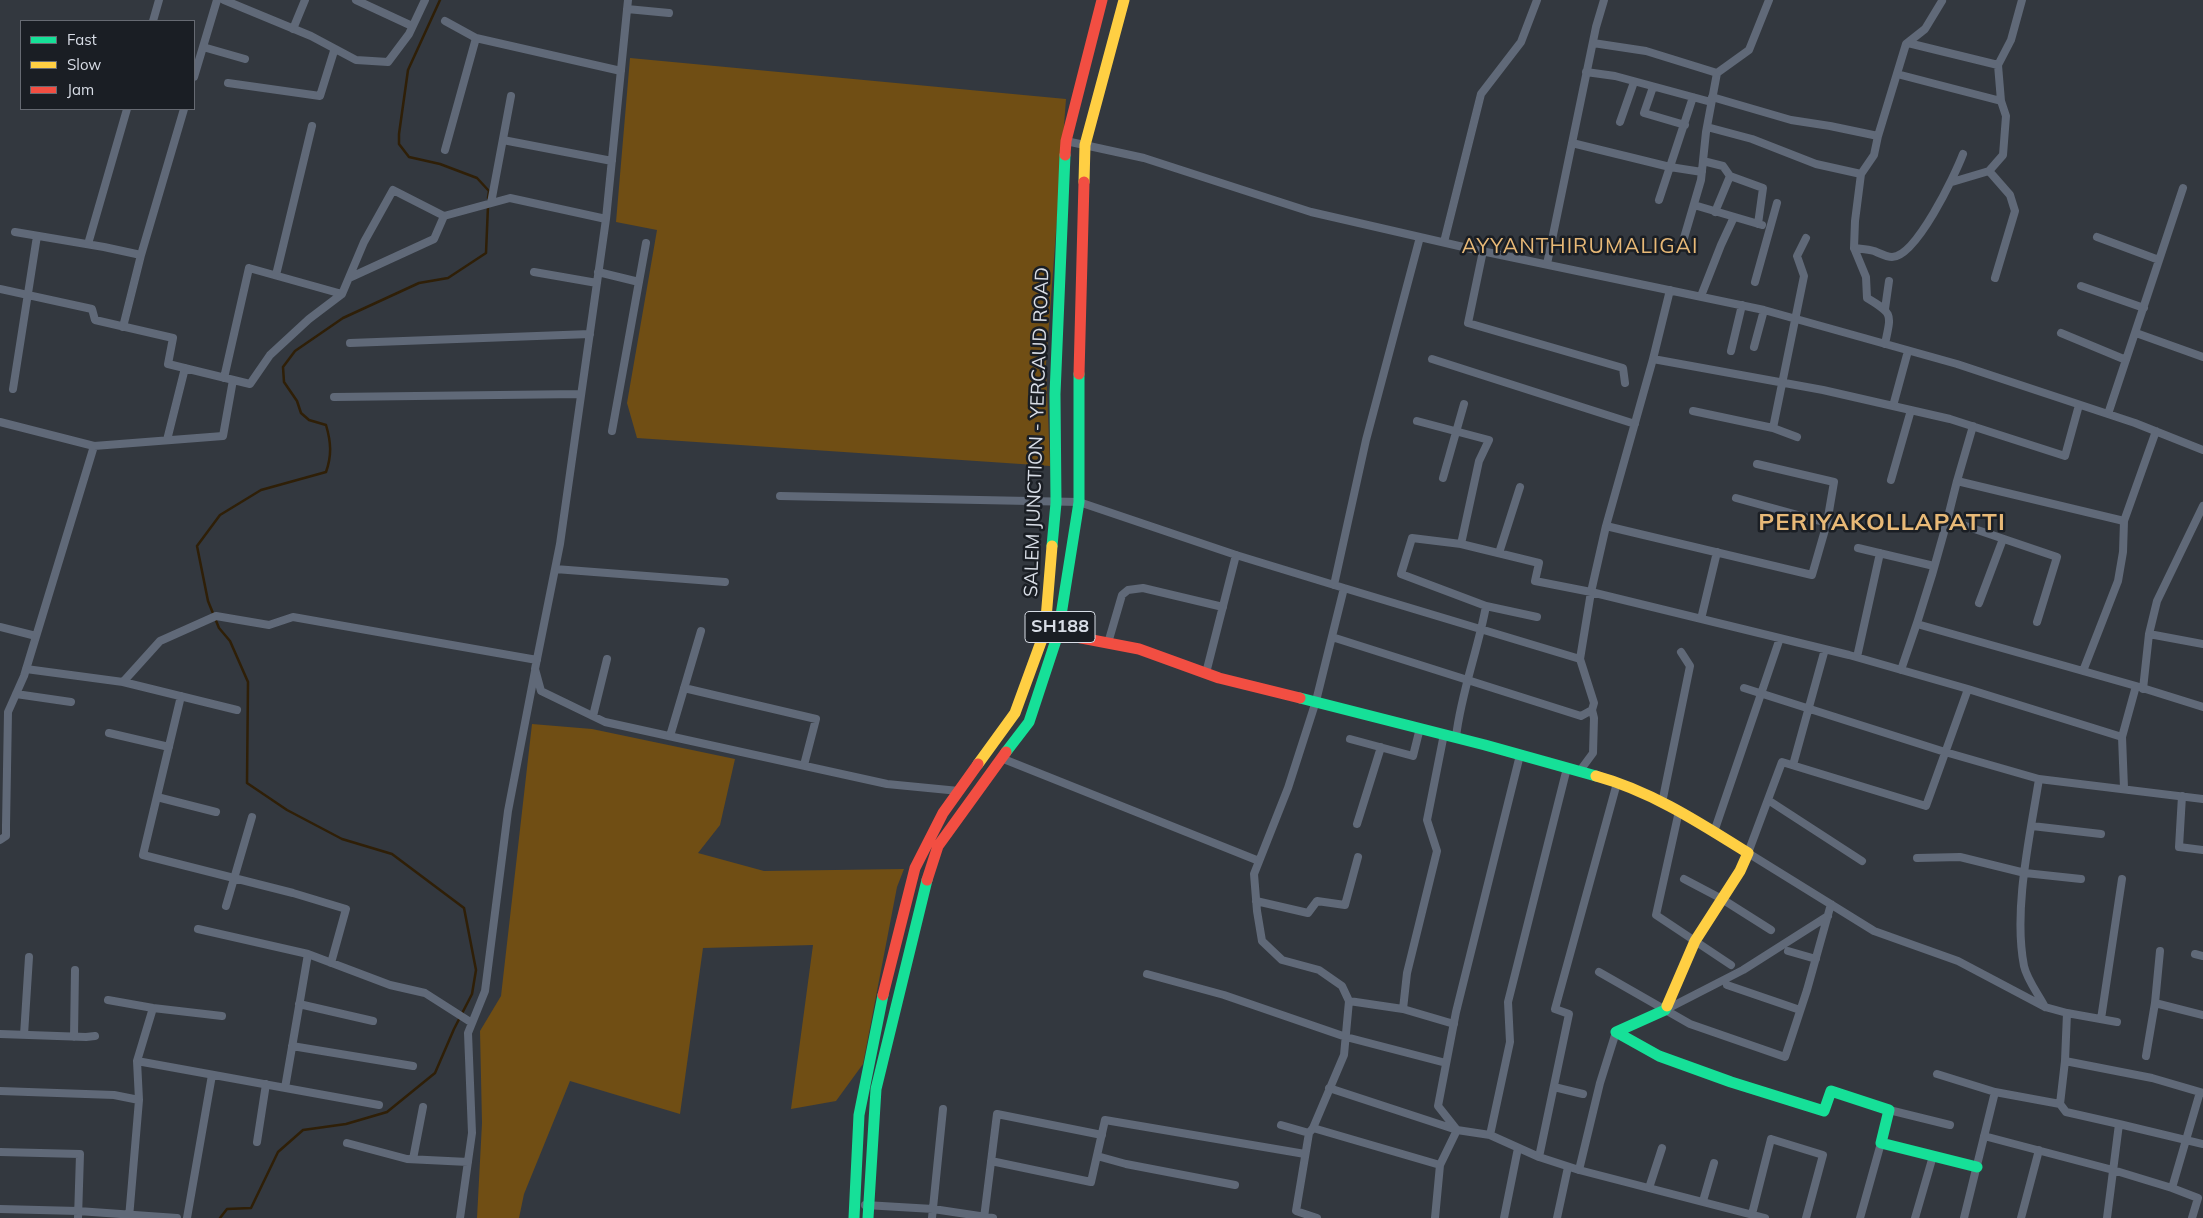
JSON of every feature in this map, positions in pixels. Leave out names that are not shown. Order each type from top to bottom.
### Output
[{"type":"main road","name":"SALEM JUNCTION - YERCAUD ROAD","points":[[854,1218],[859,1116],[885,985],[915,868],[943,813],[1015,713],[1046,631],[1056,503],[1055,394],[1066,141],[1102,0]]},
{"type":"main road","name":"SH188","points":[[868,1218],[876,1089],[925,884],[938,846],[1029,722],[1058,634],[1079,502],[1079,365],[1085,145],[1124,0]]},
{"type":"main road","points":[[1046,631],[1139,649],[1206,673],[1444,734],[1617,783],[1679,811],[1748,853],[1740,871],[1695,941],[1665,1010],[1616,1032]]},
{"type":"main road","points":[[1616,1032],[1659,1056],[1731,1082],[1824,1111],[1831,1090],[1888,1110],[1881,1143],[1977,1167]]},
{"type":"street","points":[[153,20],[159,0]]},
{"type":"street","points":[[195,74],[216,0]]},
{"type":"street","points":[[224,0],[310,36],[356,60],[388,62],[412,26],[425,0]]},
{"type":"street","points":[[293,29],[305,0]]},
{"type":"street","points":[[460,1218],[472,1133],[468,1033],[485,991],[508,810],[555,569],[606,219],[628,0]]},
{"type":"street","points":[[1444,242],[1481,94],[1521,42],[1536,0]]},
{"type":"street","points":[[1547,264],[1586,72],[1604,0]]},
{"type":"street","points":[[1684,238],[1702,172],[1707,127],[1717,73],[1749,50],[1769,0]]},
{"type":"street","points":[[1952,182],[1989,171],[2002,155],[2006,116],[2001,101],[1998,65],[2011,40],[2022,0]]},
{"type":"street","points":[[359,1],[412,26]]},
{"type":"street","points":[[1885,308],[1866,298],[1866,277],[1854,248],[1855,221],[1861,174],[1874,155],[1878,136],[1908,43],[1925,29],[1942,1]]},
{"type":"street","points":[[627,9],[669,13]]},
{"type":"street","points":[[445,21],[476,38],[621,71]]},
{"type":"street","points":[[445,150],[476,38]]},
{"type":"street","points":[[1593,43],[1646,51],[1717,73]]},
{"type":"street","points":[[1908,43],[1998,65]]},
{"type":"street","points":[[203,47],[245,59]]},
{"type":"street","points":[[228,83],[320,96],[334,50]]},
{"type":"street","points":[[1586,72],[1693,97],[1712,99],[1791,120],[1878,136]]},
{"type":"street","points":[[1897,74],[2001,101]]},
{"type":"street","points":[[1620,122],[1634,82]]},
{"type":"street","points":[[1654,87],[1644,113],[1685,125]]},
{"type":"street","points":[[491,203],[510,96]]},
{"type":"street","points":[[1659,200],[1693,97]]},
{"type":"street","points":[[88,244],[127,110]]},
{"type":"street","points":[[123,327],[141,255],[184,110]]},
{"type":"street","points":[[276,276],[312,126]]},
{"type":"street","points":[[1707,127],[1752,139],[1816,164],[1861,174]]},
{"type":"street","points":[[502,140],[612,161]]},
{"type":"street","points":[[1066,141],[1144,158],[1311,212],[1796,318],[1908,350],[2108,414],[2203,450]]},
{"type":"street","points":[[1572,143],[1670,167],[1702,172]]},
{"type":"street","points":[[1854,248],[1871,250],[1892,257],[1905,253],[1920,234],[1952,182],[1963,154]]},
{"type":"street","points":[[1703,161],[1723,166],[1730,176],[1763,188],[1758,224]]},
{"type":"street","points":[[1989,171],[2010,195],[2014,211],[1995,278]]},
{"type":"street","points":[[1715,212],[1730,176]]},
{"type":"street","points":[[2108,414],[2183,188]]},
{"type":"street","points":[[0,289],[92,309],[95,320],[173,338],[168,364],[250,384],[270,355],[309,319],[342,294],[364,242],[392,190],[444,216],[510,198],[606,219]]},
{"type":"street","points":[[1755,282],[1777,202]]},
{"type":"street","points":[[1694,205],[1769,227]]},
{"type":"street","points":[[349,278],[434,239],[444,216]]},
{"type":"street","points":[[1701,296],[1734,217]]},
{"type":"street","points":[[15,232],[141,255]]},
{"type":"street","points":[[13,389],[37,236]]},
{"type":"street","points":[[1334,585],[1366,440],[1420,237]]},
{"type":"street","points":[[1773,428],[1804,276],[1797,256],[1806,238]]},
{"type":"street","points":[[2097,238],[2159,260]]},
{"type":"street","points":[[612,430],[646,242]]},
{"type":"street","points":[[1483,251],[1468,323],[1623,368],[1625,383]]},
{"type":"street","points":[[224,378],[249,268],[342,294]]},
{"type":"street","points":[[534,272],[597,282]]},
{"type":"street","points":[[598,272],[639,282]]},
{"type":"street","points":[[1884,344],[1890,318],[1885,308],[1889,280]]},
{"type":"street","points":[[2081,286],[2144,308]]},
{"type":"street","points":[[1580,772],[1593,754],[1594,718],[1592,710],[1594,703],[1580,658],[1591,592],[1606,526],[1654,359],[1670,290]]},
{"type":"street","points":[[1731,350],[1742,305]]},
{"type":"street","points":[[1754,347],[1764,310]]},
{"type":"street","points":[[2061,333],[2126,360]]},
{"type":"street","points":[[2136,333],[2203,357]]},
{"type":"street","points":[[350,343],[590,334]]},
{"type":"street","points":[[1893,406],[1908,350]]},
{"type":"street","points":[[1432,359],[1635,424]]},
{"type":"street","points":[[1654,359],[1781,382],[1911,410],[1972,426],[2065,456],[2079,405]]},
{"type":"street","points":[[167,440],[185,368]]},
{"type":"street","points":[[0,422],[94,446],[223,436],[233,380]]},
{"type":"street","points":[[334,397],[581,394]]},
{"type":"street","points":[[1443,478],[1464,404]]},
{"type":"street","points":[[1891,480],[1911,410]]},
{"type":"street","points":[[1693,411],[1773,428],[1797,437]]},
{"type":"street","points":[[1417,421],[1489,440],[1479,461],[1461,544]]},
{"type":"street","points":[[1901,670],[1917,624],[1948,520],[1972,426]]},
{"type":"street","points":[[2083,671],[2118,581],[2123,552],[2124,521],[2156,431]]},
{"type":"street","points":[[0,840],[6,836],[4,711],[16,694],[26,669],[94,446]]},
{"type":"street","points":[[1606,526],[1812,575],[1827,523],[1834,482],[1757,464]]},
{"type":"street","points":[[1957,481],[2124,521]]},
{"type":"street","points":[[1499,553],[1520,487]]},
{"type":"street","points":[[780,496],[1079,502],[1236,555],[1580,658]]},
{"type":"street","points":[[1736,498],[1827,523]]},
{"type":"street","points":[[2124,788],[2122,737],[2140,688],[2149,634],[2157,601],[2203,506]]},
{"type":"street","points":[[1948,520],[2057,557],[2037,622]]},
{"type":"street","points":[[1537,617],[1486,606],[1401,574],[1412,538],[1461,544],[1540,563],[1535,581],[1591,592],[1857,657],[2122,737]]},
{"type":"street","points":[[1979,603],[2003,538]]},
{"type":"street","points":[[1858,548],[1934,566]]},
{"type":"street","points":[[1701,619],[1717,552]]},
{"type":"street","points":[[1857,657],[1880,553]]},
{"type":"street","points":[[1206,673],[1236,555]]},
{"type":"street","points":[[555,569],[725,582]]},
{"type":"street","points":[[1108,643],[1122,595],[1128,590],[1143,588],[1223,607]]},
{"type":"street","points":[[1318,1218],[1296,1211],[1305,1154],[1311,1130],[1344,1055],[1350,1001],[1342,986],[1319,970],[1282,960],[1262,941],[1254,874],[1288,788],[1316,701],[1344,588]]},
{"type":"street","points":[[1456,738],[1458,715],[1482,629],[1486,606]]},
{"type":"street","points":[[123,682],[160,640],[216,616],[269,625],[293,617],[537,660]]},
{"type":"street","points":[[1917,624],[2203,707]]},
{"type":"street","points":[[0,627],[36,636]]},
{"type":"street","points":[[670,736],[701,630]]},
{"type":"street","points":[[2149,634],[2203,644]]},
{"type":"street","points":[[1332,637],[1581,716],[1592,710]]},
{"type":"street","points":[[1714,832],[1780,638]]},
{"type":"street","points":[[1793,765],[1825,649]]},
{"type":"street","points":[[1662,803],[1690,666],[1681,652]]},
{"type":"street","points":[[593,716],[606,659]]},
{"type":"street","points":[[26,669],[123,682],[237,710]]},
{"type":"street","points":[[535,669],[541,691],[605,722],[887,784],[959,791]]},
{"type":"street","points":[[684,688],[816,719],[804,765]]},
{"type":"street","points":[[1744,688],[1945,752],[2039,779],[2203,799]]},
{"type":"street","points":[[1968,689],[1926,806],[1782,762],[1748,853],[1874,931],[1958,961],[2045,1007],[2067,1014],[2117,1022]]},
{"type":"street","points":[[16,694],[71,702]]},
{"type":"street","points":[[181,696],[143,855],[346,909],[331,963]]},
{"type":"street","points":[[1350,739],[1413,756],[1420,728]]},
{"type":"street","points":[[109,733],[169,747]]},
{"type":"street","points":[[1403,1009],[1407,973],[1437,851],[1427,820],[1444,734]]},
{"type":"street","points":[[1357,824],[1381,747]]},
{"type":"street","points":[[1458,1130],[1438,1106],[1454,1024],[1520,755]]},
{"type":"street","points":[[1001,758],[1260,861]]},
{"type":"street","points":[[1490,1135],[1510,1042],[1508,1002],[1567,768]]},
{"type":"street","points":[[2039,779],[2024,874],[2021,933],[2024,968],[2045,1007]]},
{"type":"street","points":[[1540,1157],[1569,1014],[1555,1008],[1617,783]]},
{"type":"street","points":[[2182,796],[2179,847],[2203,850]]},
{"type":"street","points":[[157,797],[216,812]]},
{"type":"street","points":[[1768,800],[1862,861]]},
{"type":"street","points":[[1679,811],[1656,915],[1731,965]]},
{"type":"street","points":[[226,906],[252,817]]},
{"type":"street","points":[[2032,826],[2101,834]]},
{"type":"street","points":[[1256,901],[1308,913],[1317,901],[1345,905],[1358,857]]},
{"type":"street","points":[[1917,858],[1960,857],[2024,874],[2081,878]]},
{"type":"street","points":[[1684,879],[1722,899],[1771,930]]},
{"type":"street","points":[[2100,1019],[2122,879]]},
{"type":"street","points":[[1600,972],[1690,1024],[1785,1057],[1831,904]]},
{"type":"street","points":[[1665,1010],[1743,970],[1828,916]]},
{"type":"street","points":[[198,929],[308,954],[390,985],[425,993],[472,1023]]},
{"type":"street","points":[[1788,951],[1816,959]]},
{"type":"street","points":[[2146,1056],[2155,1003],[2160,951]]},
{"type":"street","points":[[285,1088],[308,954]]},
{"type":"street","points":[[24,1035],[29,957]]},
{"type":"street","points":[[74,1037],[75,970]]},
{"type":"street","points":[[1147,974],[1224,995],[1346,1037],[1446,1064]]},
{"type":"street","points":[[1727,986],[1800,1010]]},
{"type":"street","points":[[108,1000],[153,1008],[222,1016]]},
{"type":"street","points":[[1350,1001],[1403,1009],[1454,1024]]},
{"type":"street","points":[[2155,1003],[2203,1016]]},
{"type":"street","points":[[299,1004],[373,1020]]},
{"type":"street","points":[[129,1216],[139,1100],[137,1061],[153,1008]]},
{"type":"street","points":[[2060,1104],[2065,1061],[2067,1014]]},
{"type":"street","points":[[1579,1170],[1600,1083],[1616,1032]]},
{"type":"street","points":[[0,1034],[95,1036]]},
{"type":"street","points":[[292,1046],[413,1066]]},
{"type":"street","points":[[137,1061],[379,1105]]},
{"type":"street","points":[[2065,1061],[2152,1078],[2202,1092],[2172,1188]]},
{"type":"street","points":[[1937,1074],[1995,1092],[2060,1104],[2066,1112],[2203,1144]]},
{"type":"street","points":[[187,1218],[212,1075]]},
{"type":"street","points":[[257,1142],[266,1084]]},
{"type":"street","points":[[1554,1087],[1583,1094]]},
{"type":"street","points":[[1329,1088],[1458,1130],[1490,1135],[1568,1167],[1765,1218]]},
{"type":"street","points":[[0,1091],[114,1095],[139,1100]]},
{"type":"street","points":[[1964,1218],[1995,1092]]},
{"type":"street","points":[[413,1159],[423,1107]]},
{"type":"street","points":[[932,1218],[943,1108]]},
{"type":"street","points":[[1888,1110],[1950,1125]]},
{"type":"street","points":[[855,1205],[933,1209],[987,1218],[997,1114],[1102,1135]]},
{"type":"street","points":[[991,1161],[1091,1182],[1105,1120],[1305,1154]]},
{"type":"street","points":[[2107,1218],[2119,1124]]},
{"type":"street","points":[[1281,1125],[1311,1130],[1440,1165]]},
{"type":"street","points":[[1435,1218],[1440,1165],[1458,1130]]},
{"type":"street","points":[[1984,1136],[2113,1170],[2200,1198],[2192,1218]]},
{"type":"street","points":[[1752,1214],[1771,1139],[1823,1155],[1806,1218]]},
{"type":"street","points":[[347,1143],[413,1159],[468,1162]]},
{"type":"street","points":[[1860,1218],[1881,1143]]},
{"type":"street","points":[[1504,1218],[1518,1148]]},
{"type":"street","points":[[1650,1188],[1662,1148]]},
{"type":"street","points":[[2021,1218],[2039,1150]]},
{"type":"street","points":[[0,1152],[80,1154],[78,1214]]},
{"type":"street","points":[[1097,1156],[1126,1164],[1235,1185]]},
{"type":"street","points":[[1915,1218],[1933,1156]]},
{"type":"street","points":[[1703,1201],[1714,1163]]},
{"type":"street","points":[[1557,1218],[1568,1167]]},
{"type":"street","points":[[0,1209],[177,1218]]},
{"type":"shaded area","points":[[630,58],[1066,99],[1046,364],[1050,466],[637,438],[627,403],[657,230],[616,222]]},
{"type":"shaded area","points":[[532,724],[592,729],[735,759],[720,825],[698,853],[764,871],[904,869],[897,887],[863,1064],[836,1101],[791,1109],[813,945],[703,948],[680,1114],[570,1081],[524,1194],[519,1218],[477,1218],[482,1123],[480,1031],[501,996]]},
{"type":"waterway","points":[[440,0],[408,70],[399,144],[409,157],[440,164],[477,178],[489,191],[488,198]]},
{"type":"waterway","points":[[220,1218],[227,1209],[251,1208],[278,1152],[303,1130],[346,1124],[387,1112],[435,1073],[472,994],[476,970],[464,908],[392,854],[342,839],[287,810],[247,783],[248,682],[230,641],[219,628],[208,601],[197,546],[220,515],[261,490],[326,472],[330,448],[326,425],[309,420],[301,413],[297,401],[284,382],[283,367],[295,351],[343,318],[419,283],[448,278],[486,253],[488,206]]},
{"type":"traffic: fast","points":[[1052,546],[1056,503],[1055,394],[1065,155]]},
{"type":"traffic: fast","points":[[1006,752],[1029,722],[1058,634],[1079,502],[1079,374]]},
{"type":"traffic: fast","points":[[1300,698],[1485,745],[1596,776]]},
{"type":"traffic: fast","points":[[868,1218],[876,1089],[927,880]]},
{"type":"traffic: fast","points":[[854,1218],[859,1115],[883,995]]},
{"type":"traffic: fast","points":[[1667,1006],[1665,1010],[1616,1032],[1659,1056],[1731,1082],[1824,1111],[1831,1091],[1889,1110],[1881,1143],[1977,1167]]},
{"type":"traffic: slow","points":[[1084,182],[1085,145],[1124,0]]},
{"type":"traffic: slow","points":[[978,764],[1015,713],[1045,631],[1052,546]]},
{"type":"traffic: slow","points":[[1596,776],[1616,782],[1656,799],[1748,853],[1740,871],[1695,941],[1667,1006]]},
{"type":"traffic: jam","points":[[1065,155],[1066,141],[1102,0]]},
{"type":"traffic: jam","points":[[1079,374],[1084,182]]},
{"type":"traffic: jam","points":[[1045,631],[1139,649],[1219,678],[1300,698]]},
{"type":"traffic: jam","points":[[927,880],[938,846],[1006,752]]},
{"type":"traffic: jam","points":[[883,995],[915,868],[943,813],[978,764]]},
{"type":"district","name":"AYYANTHIRUMALIGAI","points":[[1580,247]]},
{"type":"district","name":"PERIYAKOLLAPATTI","points":[[1882,523]]}]
